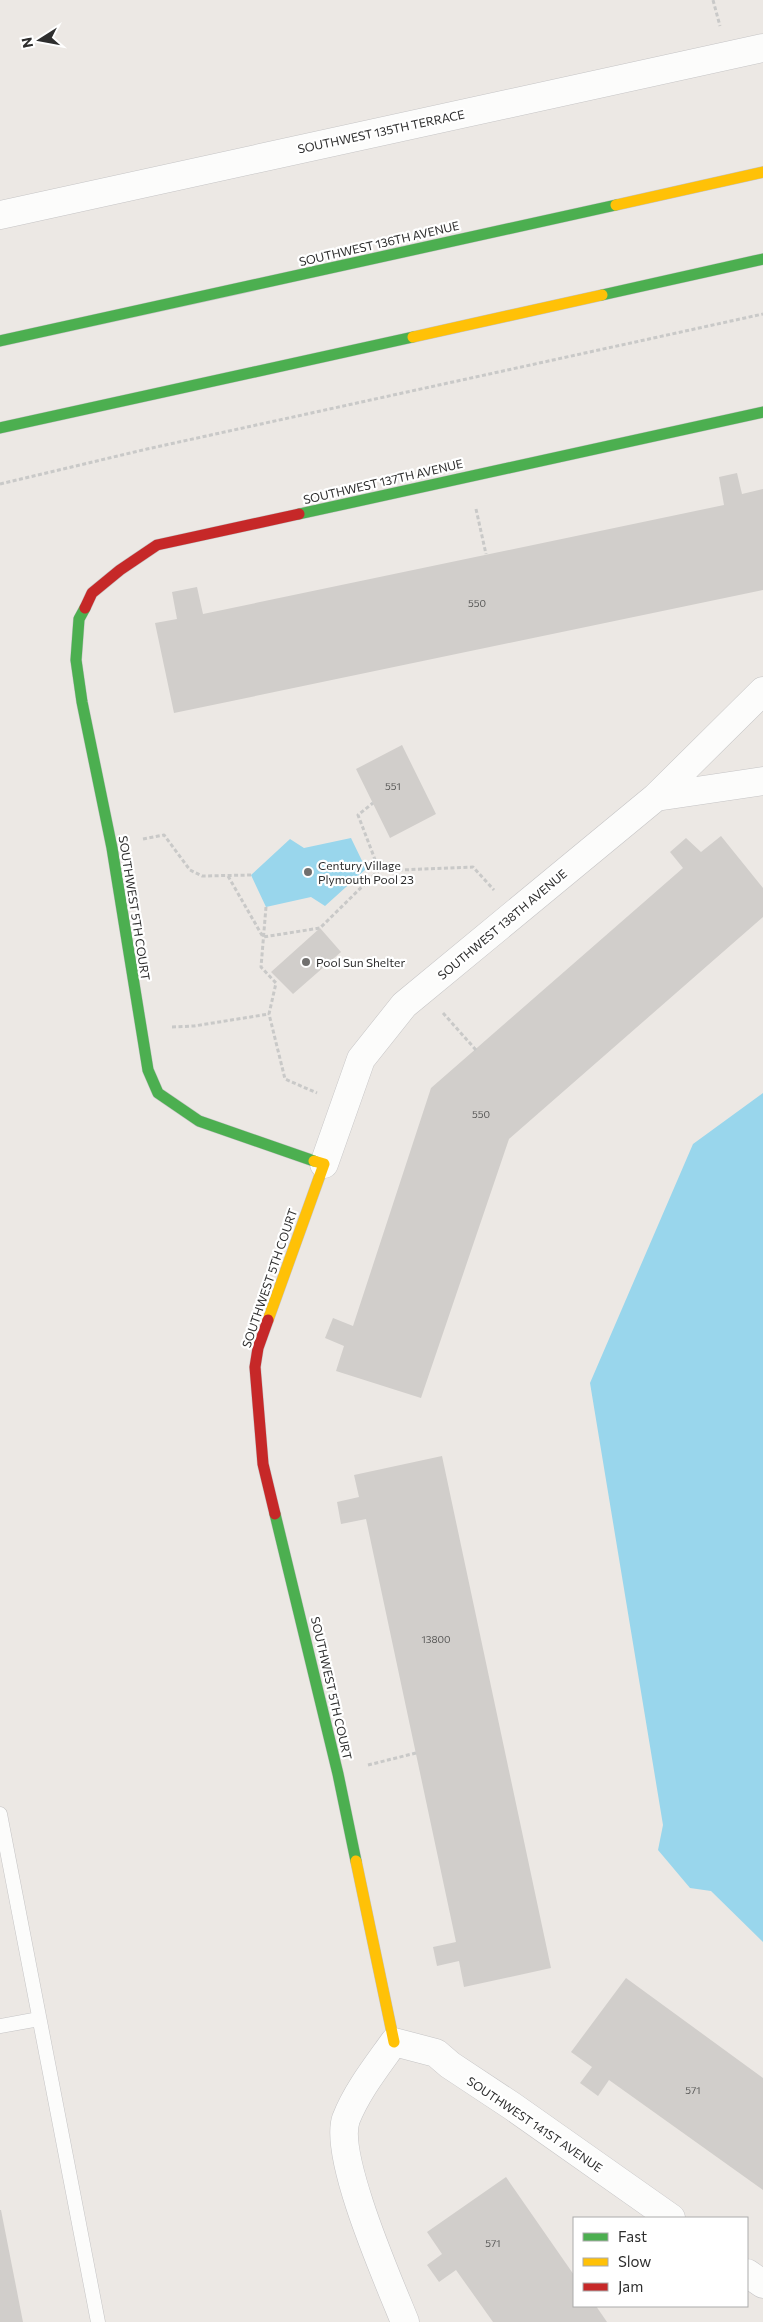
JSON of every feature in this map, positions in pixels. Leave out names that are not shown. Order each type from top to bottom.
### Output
[{"type":"street","name":"SOUTHWEST 135TH TERRACE","points":[[0,215],[763,48]]},
{"type":"street","name":"SOUTHWEST 136TH AVENUE","points":[[0,341],[763,172]]},
{"type":"street","points":[[0,428],[763,259]]},
{"type":"street","name":"SOUTHWEST 137TH AVENUE","points":[[76,660],[79,619],[92,593],[120,570],[157,545],[763,412]]},
{"type":"street","name":"SOUTHWEST 5TH COURT","points":[[76,660],[82,702],[112,844],[148,1070],[158,1093],[199,1121],[324,1164],[272,1306],[255,1367],[264,1464],[338,1774],[394,2042]]},
{"type":"street","points":[[656,798],[763,691]]},
{"type":"street","name":"SOUTHWEST 138TH AVENUE","points":[[324,1164],[361,1058],[404,1005],[656,798],[763,781]]},
{"type":"street","points":[[394,2042],[368,2079],[345,2121],[346,2151],[352,2182],[370,2235],[405,2322]]},
{"type":"street","name":"SOUTHWEST 141ST AVENUE","points":[[394,2042],[436,2053],[450,2066],[527,2116],[670,2217]]},
{"type":"street","points":[[748,2273],[763,2284]]},
{"type":"lane","points":[[0,1814],[98,2322]]},
{"type":"lane","points":[[0,2026],[40,2020]]},
{"type":"path","points":[[0,484],[146,449],[763,314]]},
{"type":"path","points":[[468,477],[486,554]]},
{"type":"path","points":[[373,803],[358,815],[380,870]]},
{"type":"path","points":[[112,844],[164,835],[190,870],[202,876],[251,875]]},
{"type":"path","points":[[366,869],[473,867],[514,913]]},
{"type":"path","points":[[263,937],[320,928],[380,870]]},
{"type":"path","points":[[228,876],[263,937]]},
{"type":"path","points":[[266,907],[261,967],[276,983],[269,1014],[285,1079],[298,1086],[346,1103]]},
{"type":"path","points":[[422,990],[476,1050]]},
{"type":"path","points":[[141,1029],[194,1026],[269,1014]]},
{"type":"path","points":[[338,1774],[416,1753]]},
{"type":"water","name":"Century Village Plymouth Pool 23","points":[[351,838],[366,869],[325,906],[311,897],[266,907],[251,875],[290,839],[304,848]]},
{"type":"water","points":[[763,1093],[763,1942],[711,1891],[690,1888],[658,1850],[663,1825],[590,1383],[693,1144]]},
{"type":"building","points":[[737,473],[742,494],[763,489],[763,590],[174,713],[155,623],[177,619],[172,592],[197,587],[203,614],[724,505],[719,477]]},
{"type":"building","points":[[402,745],[436,814],[390,838],[356,769]]},
{"type":"building","points":[[721,836],[763,888],[763,917],[509,1139],[421,1398],[336,1371],[344,1346],[325,1338],[333,1318],[353,1326],[431,1088],[683,868],[670,852],[686,838],[701,852]]},
{"type":"building","name":"Pool Sun Shelter","points":[[320,928],[341,952],[293,994],[271,972]]},
{"type":"building","points":[[442,1456],[551,1968],[464,1987],[459,1961],[437,1966],[433,1947],[456,1942],[366,1519],[341,1524],[337,1502],[359,1497],[354,1475]]},
{"type":"building","points":[[626,1978],[763,2078],[763,2190],[609,2080],[598,2096],[580,2083],[592,2067],[571,2052]]},
{"type":"building","points":[[506,2177],[573,2274],[573,2307],[597,2307],[607,2322],[493,2322],[456,2270],[439,2282],[427,2265],[442,2254],[427,2232]]},
{"type":"building","points":[[1,2210],[23,2322],[0,2322]]},
{"type":"traffic: fast","points":[[0,341],[616,205]]},
{"type":"traffic: fast","points":[[602,295],[763,259]]},
{"type":"traffic: fast","points":[[0,428],[413,337]]},
{"type":"traffic: fast","points":[[299,514],[763,412]]},
{"type":"traffic: fast","points":[[85,608],[79,619],[76,660],[82,702],[112,848],[148,1070],[158,1093],[199,1121],[314,1161]]},
{"type":"traffic: fast","points":[[275,1514],[338,1774],[356,1861]]},
{"type":"traffic: slow","points":[[616,205],[763,172]]},
{"type":"traffic: slow","points":[[413,337],[602,295]]},
{"type":"traffic: slow","points":[[268,1320],[324,1164],[314,1161]]},
{"type":"traffic: slow","points":[[356,1861],[394,2042]]},
{"type":"traffic: jam","points":[[85,608],[92,593],[120,570],[157,545],[299,514]]},
{"type":"traffic: jam","points":[[268,1320],[258,1348],[255,1367],[263,1464],[275,1514]]},
{"type":"place","name":"Century Village Plymouth Pool 23","points":[[308,872]]},
{"type":"place","name":"Pool Sun Shelter","points":[[306,962]]}]
